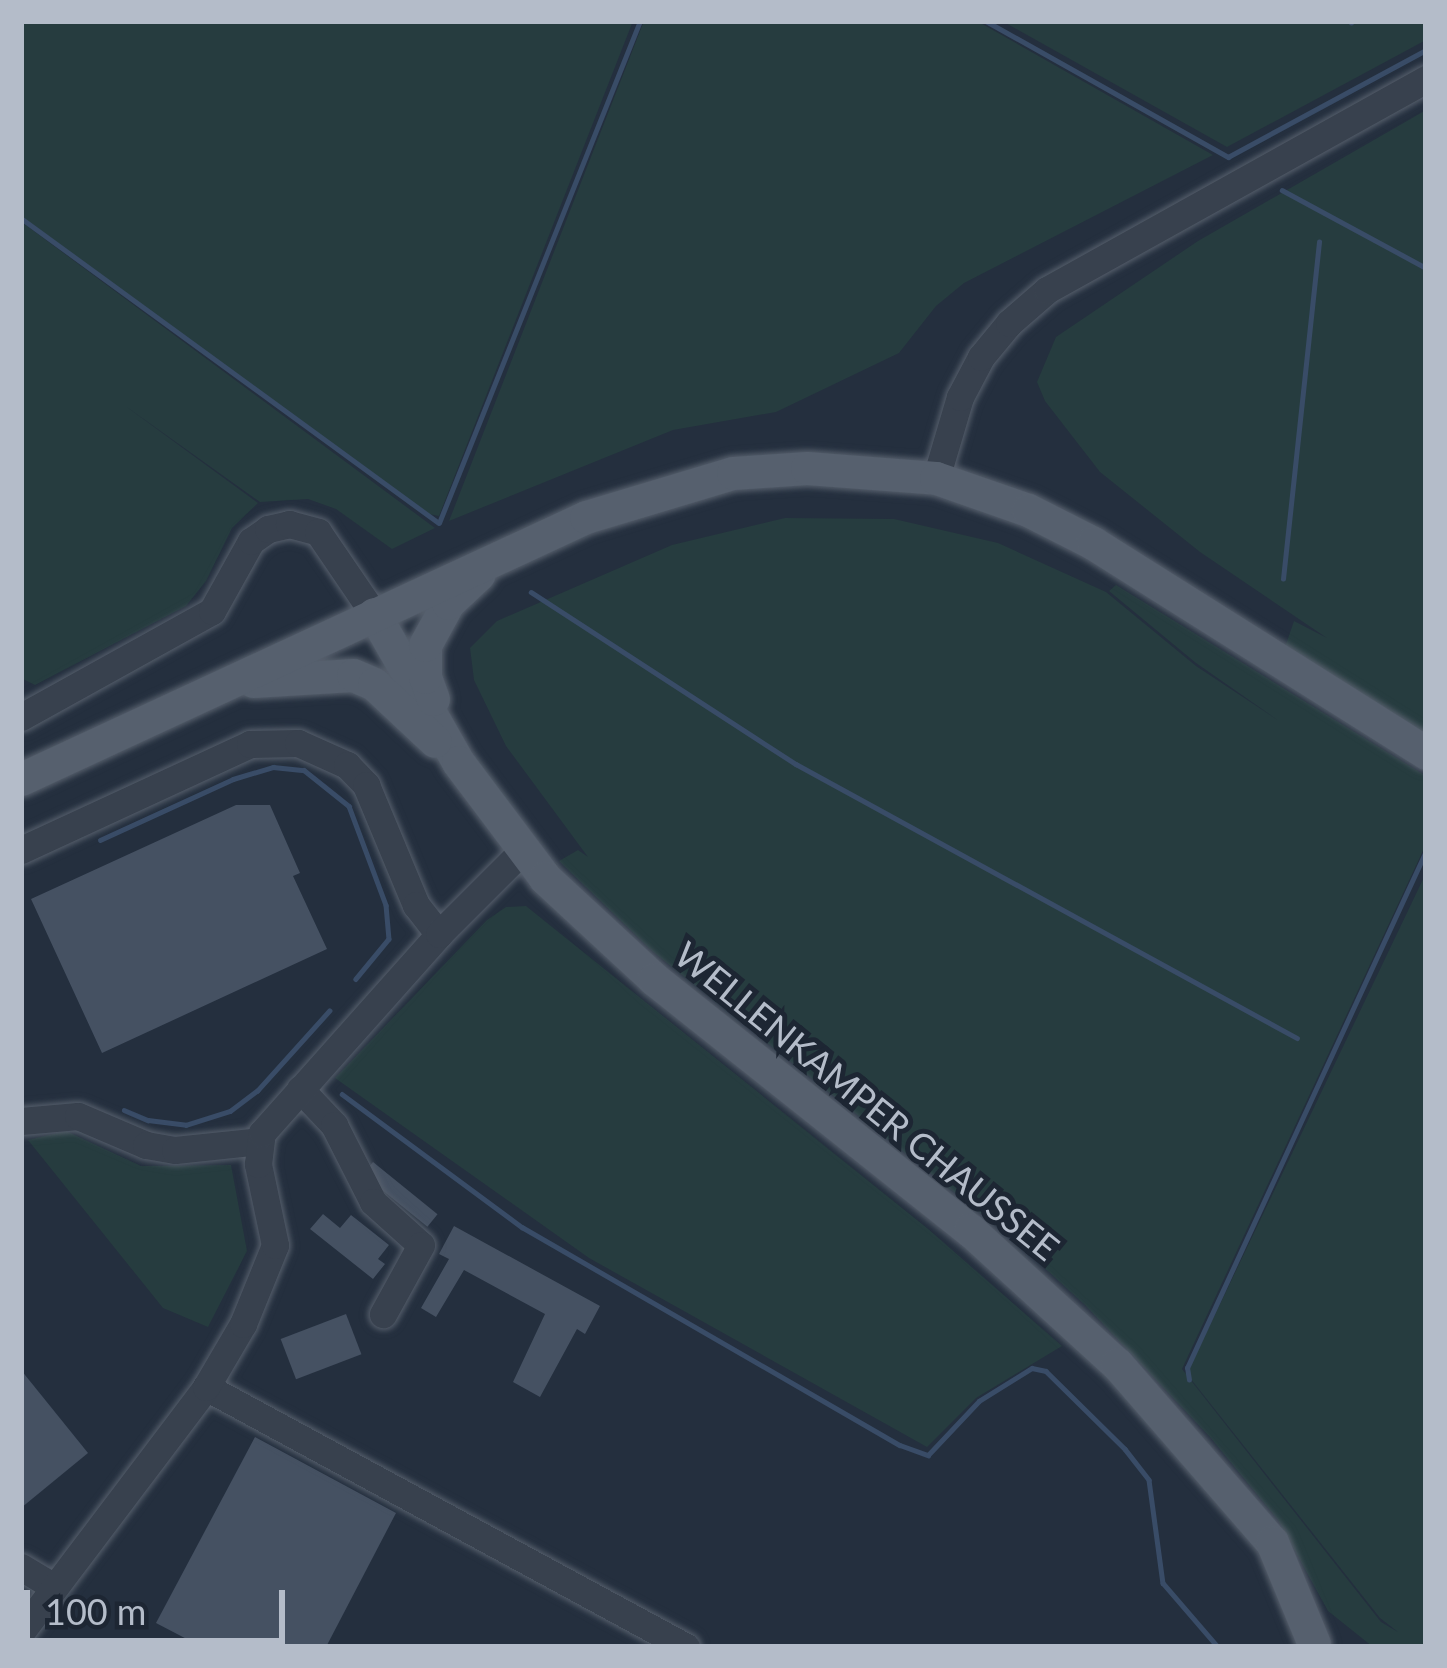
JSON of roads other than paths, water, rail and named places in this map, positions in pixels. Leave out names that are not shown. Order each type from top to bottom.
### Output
[{"type":"main road","points":[[21,779],[586,517],[733,473],[807,468],[936,478],[1028,510],[1093,544],[1426,753]]},
{"type":"main road","points":[[458,762],[425,677],[425,646],[448,603],[499,555]]},
{"type":"main road","name":"WELLENKAMPER CHAUSSEE","points":[[374,614],[458,762],[521,851],[654,979],[970,1230],[1118,1364],[1272,1542],[1314,1646]]},
{"type":"main road","points":[[220,685],[333,672],[353,675],[374,684],[458,762]]},
{"type":"street","points":[[936,478],[960,397],[982,357],[1009,322],[1047,290],[1426,79]]},
{"type":"street","points":[[21,716],[212,611],[231,585],[251,541],[268,529],[289,524],[318,532],[374,614]]},
{"type":"street","points":[[21,850],[250,744],[298,743],[347,765],[366,785],[416,905],[439,934]]},
{"type":"street","points":[[21,1632],[206,1387],[243,1324],[274,1245],[258,1165],[260,1141],[300,1089],[439,934],[521,851]]},
{"type":"street","points":[[300,1089],[334,1125],[373,1202],[422,1245],[383,1314]]},
{"type":"street","points":[[21,1121],[78,1116],[146,1145],[175,1150],[260,1141]]},
{"type":"street","points":[[206,1387],[686,1647]]},
{"type":"street","points":[[21,1567],[52,1586]]},
{"type":"waterway","points":[[21,218],[439,523],[640,21]]},
{"type":"waterway","points":[[986,21],[1228,157],[1426,50]]},
{"type":"waterway","points":[[1282,190],[1426,268]]},
{"type":"waterway","points":[[1283,579],[1319,242]]},
{"type":"waterway","points":[[531,592],[796,764],[1297,1038]]},
{"type":"waterway","points":[[100,840],[233,779],[273,767],[304,770],[349,806],[386,905],[389,939],[356,979]]},
{"type":"waterway","points":[[1189,1380],[1187,1368],[1426,851]]},
{"type":"waterway","points":[[124,1110],[148,1120],[186,1125],[230,1111],[257,1091],[329,1011]]},
{"type":"waterway","points":[[342,1094],[522,1227],[900,1445],[928,1455],[979,1401],[1032,1368],[1046,1371],[1125,1449],[1149,1480],[1163,1583],[1218,1647]]}]
